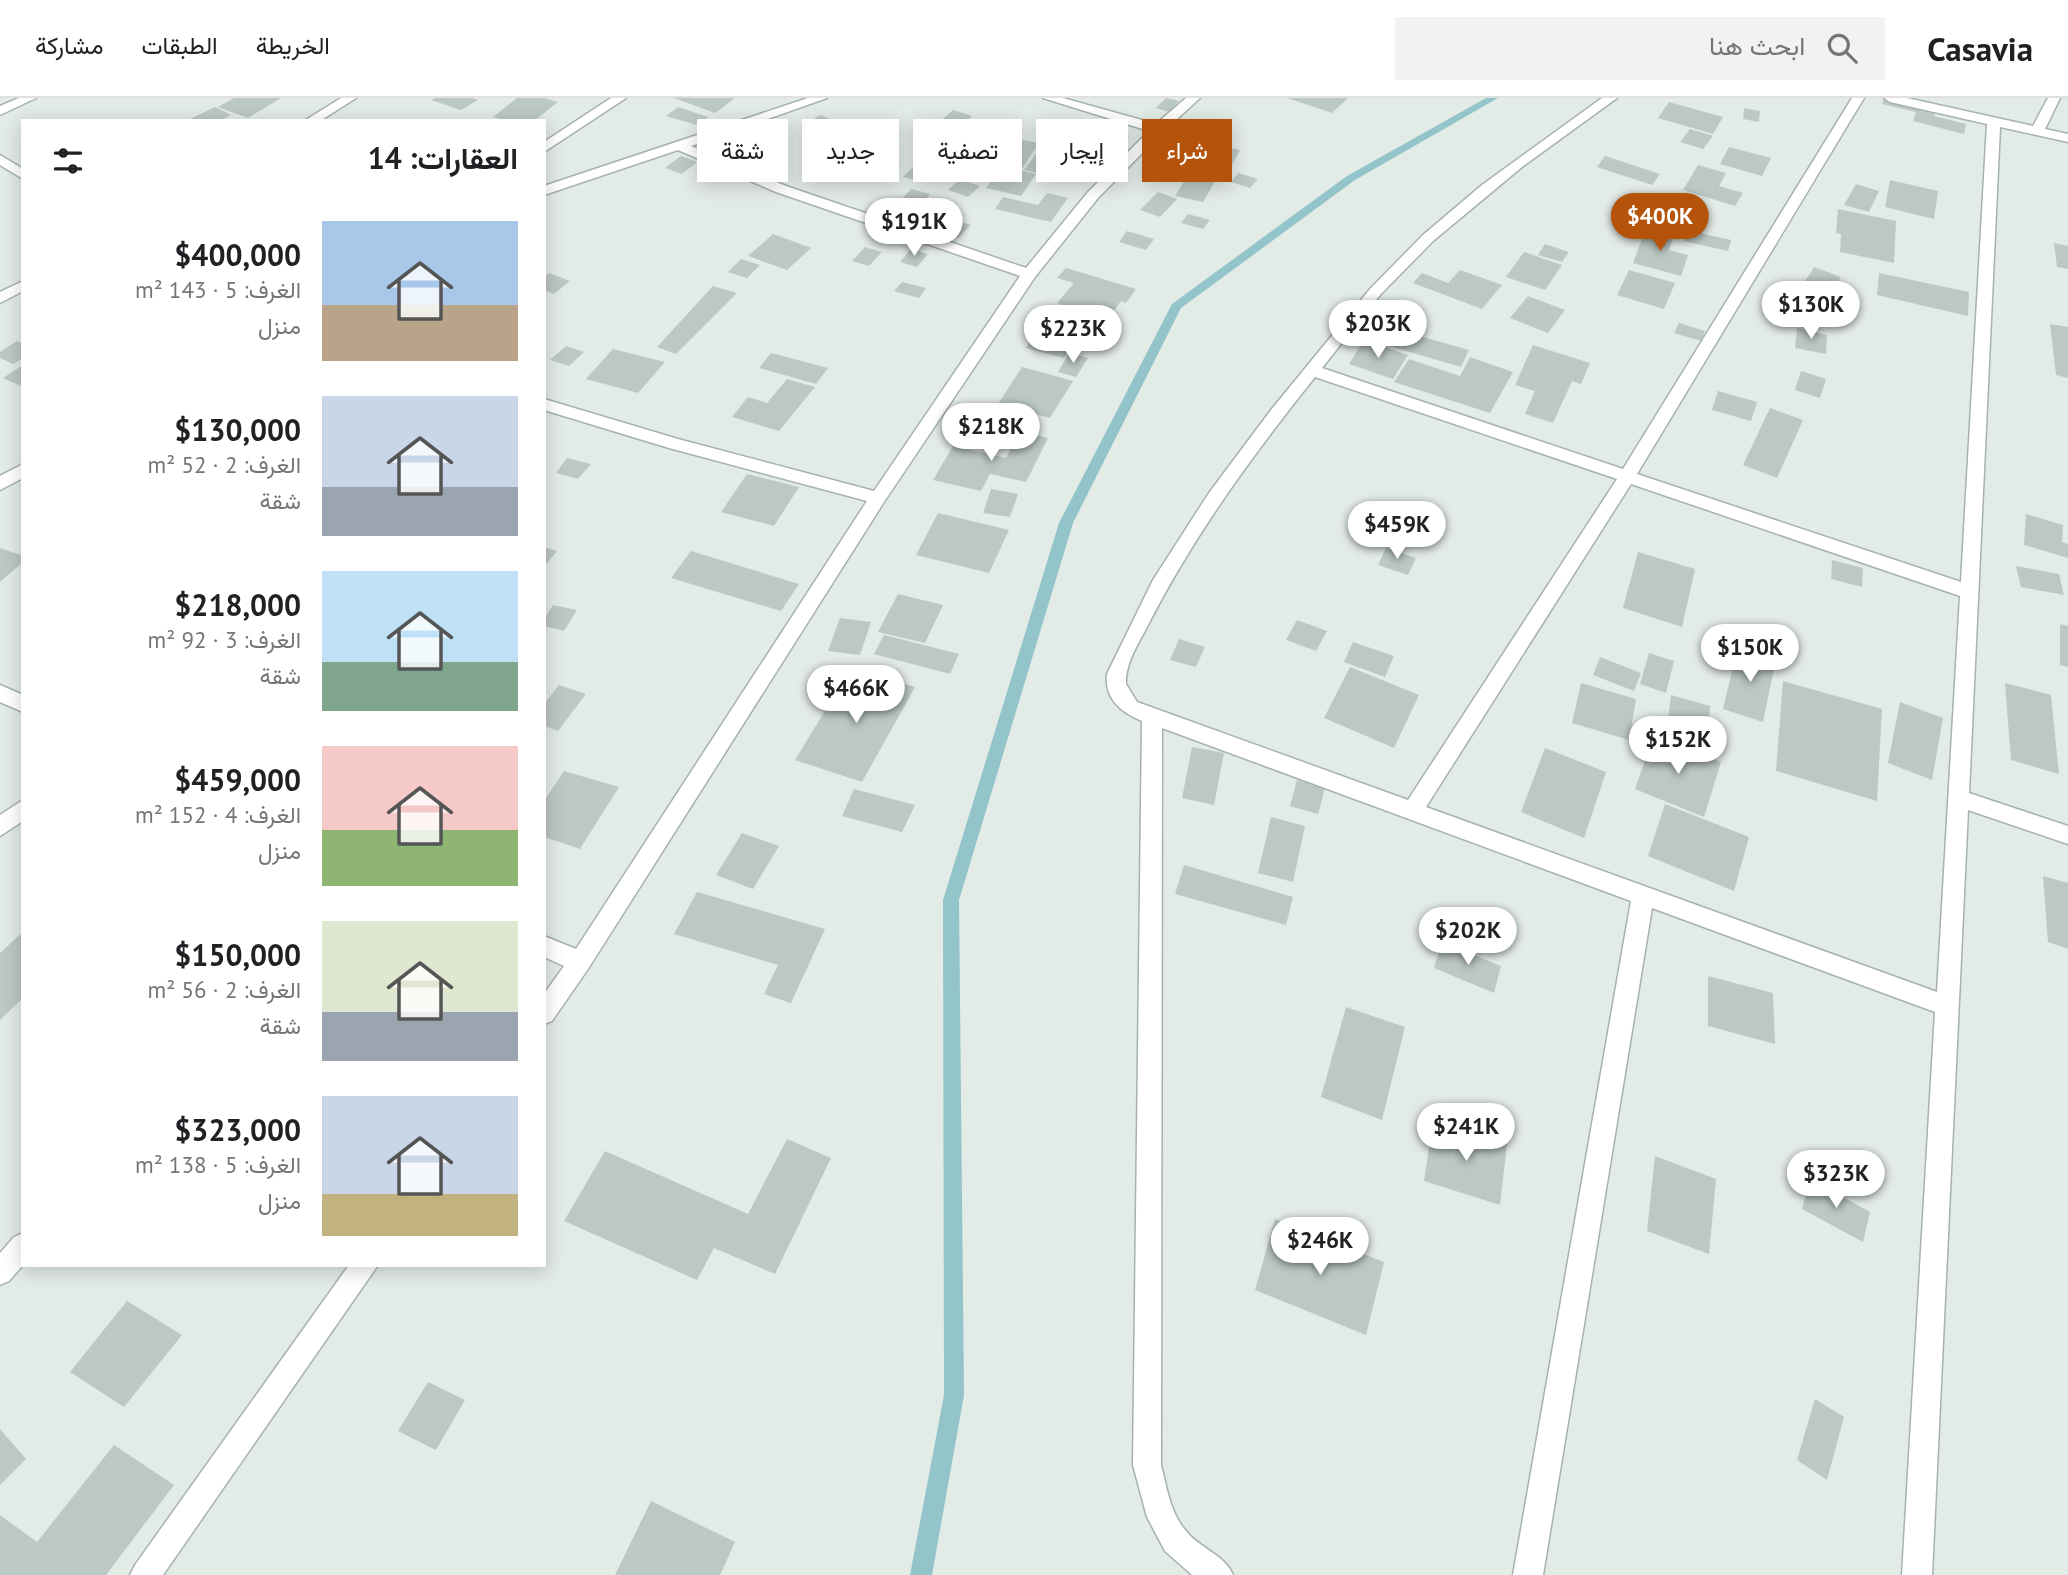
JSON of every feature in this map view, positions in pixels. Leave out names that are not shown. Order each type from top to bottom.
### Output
[{"type":"street","points":[[0,111],[30,98]]},
{"type":"street","points":[[313,119],[350,98]]},
{"type":"street","points":[[546,147],[620,98]]},
{"type":"street","points":[[546,190],[821,98]]},
{"type":"street","points":[[1049,98],[1142,124]]},
{"type":"street","points":[[1170,119],[1194,98]]},
{"type":"street","points":[[1611,98],[1517,165],[1399,265],[1313,371],[1202,517],[1149,603],[1133,637],[1116,680],[1119,695],[1130,708],[1947,1006]]},
{"type":"street","points":[[1412,811],[1627,477],[1858,98]]},
{"type":"street","points":[[1890,98],[2068,138]]},
{"type":"street","points":[[2037,132],[2054,98]]},
{"type":"street","points":[[1917,1575],[1994,122]]},
{"type":"street","points":[[546,1010],[580,962],[878,498],[1029,274],[1093,195],[1142,145]]},
{"type":"street","points":[[679,146],[781,189],[1029,274]]},
{"type":"street","points":[[0,159],[21,174]]},
{"type":"street","points":[[0,298],[21,286]]},
{"type":"street","points":[[1313,371],[1969,592]]},
{"type":"street","points":[[546,405],[675,444],[878,498]]},
{"type":"street","points":[[0,484],[21,471]]},
{"type":"street","points":[[0,693],[21,703]]},
{"type":"street","points":[[1152,714],[1147,1465],[1158,1512],[1171,1538],[1190,1558],[1218,1575]]},
{"type":"street","points":[[1959,798],[2068,835]]},
{"type":"street","points":[[0,827],[21,811]]},
{"type":"street","points":[[1528,1575],[1643,896]]},
{"type":"street","points":[[546,947],[580,962]]},
{"type":"street","points":[[0,1272],[21,1248]]},
{"type":"street","points":[[145,1575],[364,1267]]},
{"type":"building","points":[[234,98],[281,98],[248,118],[218,107]]},
{"type":"building","points":[[517,98],[544,98],[558,102],[537,119],[493,117]]},
{"type":"building","points":[[674,98],[735,98],[715,113]]},
{"type":"building","points":[[1166,98],[1179,101],[1169,112],[1156,108]]},
{"type":"building","points":[[1287,98],[1348,98],[1332,113]]},
{"type":"building","points":[[1884,98],[1936,108],[1934,116],[1966,124],[1964,134],[1913,121],[1916,112],[1882,104]]},
{"type":"building","points":[[431,100],[478,100],[461,110]]},
{"type":"building","points":[[1669,102],[1723,117],[1713,134],[1658,118]]},
{"type":"building","points":[[215,107],[231,115],[223,119],[190,119]]},
{"type":"building","points":[[678,107],[708,117],[697,119],[697,125],[666,116]]},
{"type":"building","points":[[1744,108],[1760,111],[1759,122],[1743,119]]},
{"type":"building","points":[[953,110],[972,116],[969,119],[943,119]]},
{"type":"building","points":[[1690,129],[1713,136],[1703,149],[1680,142]]},
{"type":"building","points":[[1022,141],[1036,142],[1036,148],[1022,169]]},
{"type":"building","points":[[1729,147],[1771,158],[1762,176],[1720,164]]},
{"type":"building","points":[[1232,148],[1240,150],[1232,165]]},
{"type":"building","points":[[1036,154],[1036,173],[1024,170]]},
{"type":"building","points":[[681,156],[697,162],[682,174],[665,168]]},
{"type":"building","points":[[1605,156],[1660,174],[1652,185],[1597,167]]},
{"type":"building","points":[[1698,165],[1726,173],[1719,186],[1743,193],[1735,206],[1683,190]]},
{"type":"building","points":[[913,167],[913,180],[903,177]]},
{"type":"building","points":[[1022,171],[1036,174],[1021,196],[986,188],[990,182],[1022,182]]},
{"type":"building","points":[[1238,173],[1258,179],[1250,188],[1232,181]]},
{"type":"building","points":[[1890,180],[1938,191],[1934,219],[1885,207]]},
{"type":"building","points":[[957,182],[980,186],[968,197],[948,190]]},
{"type":"building","points":[[1184,182],[1214,182],[1203,202],[1175,196]]},
{"type":"building","points":[[1856,184],[1879,191],[1869,212],[1844,205]]},
{"type":"building","points":[[911,189],[930,194],[922,204],[902,199]]},
{"type":"building","points":[[1158,192],[1177,199],[1160,217],[1140,210]]},
{"type":"building","points":[[1047,193],[1068,198],[1051,222],[995,209],[1003,197],[1038,205]]},
{"type":"building","points":[[1672,205],[1699,213],[1694,223],[1666,216]]},
{"type":"building","points":[[1838,209],[1896,221],[1894,263],[1840,252],[1841,234],[1836,233]]},
{"type":"building","points":[[1188,214],[1210,220],[1203,229],[1181,223]]},
{"type":"building","points":[[955,220],[971,225],[958,238],[942,233]]},
{"type":"building","points":[[1646,228],[1674,235],[1669,250],[1688,255],[1681,276],[1633,263]]},
{"type":"building","points":[[1687,230],[1731,240],[1728,251],[1684,241]]},
{"type":"building","points":[[1127,231],[1154,239],[1146,250],[1119,242]]},
{"type":"building","points":[[773,234],[811,248],[787,270],[748,256]]},
{"type":"building","points":[[2054,243],[2068,246],[2068,269],[2057,267]]},
{"type":"building","points":[[1545,244],[1569,252],[1562,262],[1538,255]]},
{"type":"building","points":[[865,247],[882,252],[869,266],[852,261]]},
{"type":"building","points":[[911,249],[928,254],[917,267],[900,262]]},
{"type":"building","points":[[1524,252],[1562,265],[1545,290],[1506,277]]},
{"type":"building","points":[[741,259],[760,265],[747,278],[728,272]]},
{"type":"building","points":[[1814,267],[1841,277],[1831,293],[1804,283]]},
{"type":"building","points":[[1066,268],[1136,289],[1126,303],[1121,301],[1108,319],[1057,303],[1074,283],[1057,278]]},
{"type":"building","points":[[1460,270],[1502,285],[1482,309],[1413,283],[1422,273],[1448,283]]},
{"type":"building","points":[[1629,270],[1675,283],[1664,309],[1617,295]]},
{"type":"building","points":[[549,273],[570,281],[554,294],[546,291],[546,275]]},
{"type":"building","points":[[1879,273],[1969,292],[1968,316],[1877,295]]},
{"type":"building","points":[[902,282],[926,288],[919,298],[894,291]]},
{"type":"building","points":[[713,286],[737,293],[676,354],[657,347]]},
{"type":"building","points":[[1528,296],[1565,310],[1548,333],[1510,318]]},
{"type":"building","points":[[1374,323],[1469,350],[1461,367],[1365,339]]},
{"type":"building","points":[[1679,323],[1705,331],[1701,341],[1674,333]]},
{"type":"building","points":[[2050,324],[2068,327],[2068,378],[2056,375]]},
{"type":"building","points":[[1797,328],[1827,335],[1826,354],[1795,348]]},
{"type":"building","points":[[1035,334],[1072,343],[1064,358],[1026,348]]},
{"type":"building","points":[[1364,340],[1408,355],[1393,379],[1349,364]]},
{"type":"building","points":[[17,341],[21,343],[21,359],[13,364],[0,358],[0,352]]},
{"type":"building","points":[[1533,345],[1590,363],[1581,384],[1572,381],[1553,423],[1525,414],[1535,391],[1515,385]]},
{"type":"building","points":[[566,346],[584,352],[569,366],[550,360]]},
{"type":"building","points":[[613,349],[665,362],[638,393],[586,379]]},
{"type":"building","points":[[771,353],[828,368],[816,384],[759,368]]},
{"type":"building","points":[[1069,353],[1088,358],[1076,377],[1058,372]]},
{"type":"building","points":[[1470,357],[1513,372],[1490,413],[1394,382],[1409,359],[1460,376]]},
{"type":"building","points":[[21,366],[21,386],[3,378]]},
{"type":"building","points":[[1022,367],[1073,381],[1050,418],[998,404]]},
{"type":"building","points":[[1801,371],[1826,379],[1820,398],[1795,390]]},
{"type":"building","points":[[787,379],[815,387],[779,431],[732,417],[748,397],[767,403]]},
{"type":"building","points":[[1718,391],[1757,402],[1751,421],[1712,410]]},
{"type":"building","points":[[1770,408],[1803,420],[1777,478],[1743,465]]},
{"type":"building","points":[[1020,431],[1048,438],[1026,482],[990,474],[981,491],[933,480],[953,446],[1006,458]]},
{"type":"building","points":[[567,458],[591,464],[578,479],[556,473]]},
{"type":"building","points":[[747,474],[799,487],[774,526],[721,512]]},
{"type":"building","points":[[991,489],[1018,494],[1010,517],[983,513]]},
{"type":"building","points":[[938,513],[1009,530],[989,573],[916,555]]},
{"type":"building","points":[[2026,514],[2063,525],[2062,542],[2068,544],[2068,558],[2024,545]]},
{"type":"building","points":[[0,548],[21,555],[21,564],[0,582]]},
{"type":"building","points":[[546,548],[557,551],[546,565]]},
{"type":"building","points":[[1386,548],[1416,558],[1408,575],[1378,565]]},
{"type":"building","points":[[691,551],[799,584],[781,611],[671,578]]},
{"type":"building","points":[[1638,552],[1695,569],[1682,627],[1623,608]]},
{"type":"building","points":[[1832,560],[1863,568],[1862,587],[1831,579]]},
{"type":"building","points":[[2016,566],[2059,574],[2064,595],[2021,587]]},
{"type":"building","points":[[898,594],[943,605],[925,643],[878,632]]},
{"type":"building","points":[[553,605],[577,610],[564,631],[546,626],[546,616]]},
{"type":"building","points":[[840,618],[871,622],[860,655],[828,651]]},
{"type":"building","points":[[1297,620],[1327,631],[1316,651],[1286,640]]},
{"type":"building","points":[[2060,624],[2068,626],[2068,667],[2060,665]]},
{"type":"building","points":[[884,635],[959,654],[950,674],[874,654]]},
{"type":"building","points":[[1179,639],[1205,647],[1196,667],[1170,660]]},
{"type":"building","points":[[1353,642],[1394,656],[1385,677],[1344,662]]},
{"type":"building","points":[[1738,646],[1776,659],[1763,722],[1723,709]]},
{"type":"building","points":[[1649,653],[1674,661],[1666,693],[1640,684]]},
{"type":"building","points":[[1600,657],[1641,673],[1634,691],[1593,675]]},
{"type":"building","points":[[1350,667],[1419,695],[1394,748],[1324,718]]},
{"type":"building","points":[[851,668],[915,687],[862,782],[795,760]]},
{"type":"building","points":[[1783,681],[1882,709],[1877,801],[1776,771]]},
{"type":"building","points":[[1581,683],[1636,699],[1629,740],[1572,723]]},
{"type":"building","points":[[2005,683],[2051,695],[2059,774],[2011,760]]},
{"type":"building","points":[[559,685],[586,694],[558,731],[546,727],[546,701]]},
{"type":"building","points":[[1671,695],[1710,706],[1706,750],[1666,739]]},
{"type":"building","points":[[1900,702],[1943,718],[1932,780],[1888,763]]},
{"type":"building","points":[[1654,735],[1721,762],[1704,817],[1635,789]]},
{"type":"building","points":[[1192,747],[1224,753],[1214,805],[1182,798]]},
{"type":"building","points":[[1545,748],[1606,772],[1584,838],[1521,812]]},
{"type":"building","points":[[564,771],[619,787],[580,849],[546,838],[546,798]]},
{"type":"building","points":[[1297,780],[1325,788],[1318,814],[1290,806]]},
{"type":"building","points":[[854,789],[915,805],[902,832],[842,816]]},
{"type":"building","points":[[1665,804],[1749,837],[1734,891],[1648,856]]},
{"type":"building","points":[[1271,817],[1305,826],[1293,882],[1258,873]]},
{"type":"building","points":[[742,833],[779,846],[753,889],[716,875]]},
{"type":"building","points":[[1184,865],[1293,897],[1286,925],[1175,894]]},
{"type":"building","points":[[2043,876],[2068,883],[2068,949],[2048,942]]},
{"type":"building","points":[[697,892],[825,929],[791,1003],[764,994],[778,965],[674,934]]},
{"type":"building","points":[[21,934],[21,1000],[0,1020],[0,953]]},
{"type":"building","points":[[1442,942],[1501,966],[1494,993],[1434,968]]},
{"type":"building","points":[[1708,976],[1773,993],[1775,1044],[1708,1026]]},
{"type":"building","points":[[1346,1007],[1405,1027],[1382,1120],[1321,1097]]},
{"type":"building","points":[[1433,1121],[1507,1144],[1500,1205],[1424,1181]]},
{"type":"building","points":[[787,1139],[831,1158],[775,1274],[714,1248],[697,1280],[564,1221],[605,1151],[748,1214]]},
{"type":"building","points":[[1655,1156],[1716,1179],[1709,1254],[1647,1231]]},
{"type":"building","points":[[1810,1179],[1870,1212],[1863,1242],[1802,1209]]},
{"type":"building","points":[[1275,1219],[1384,1262],[1366,1335],[1255,1290]]},
{"type":"building","points":[[127,1301],[182,1335],[124,1407],[70,1372]]},
{"type":"building","points":[[428,1382],[465,1400],[436,1450],[398,1431]]},
{"type":"building","points":[[1815,1399],[1844,1417],[1827,1480],[1797,1460]]},
{"type":"building","points":[[0,1429],[26,1459],[0,1485]]},
{"type":"building","points":[[114,1445],[174,1485],[106,1575],[0,1575],[0,1515],[37,1542]]},
{"type":"building","points":[[651,1501],[735,1542],[720,1575],[615,1575]]},
{"type":"waterway","points":[[921,1575],[954,1395],[951,900],[1066,523],[1176,306],[1351,178],[1493,98]]}]
